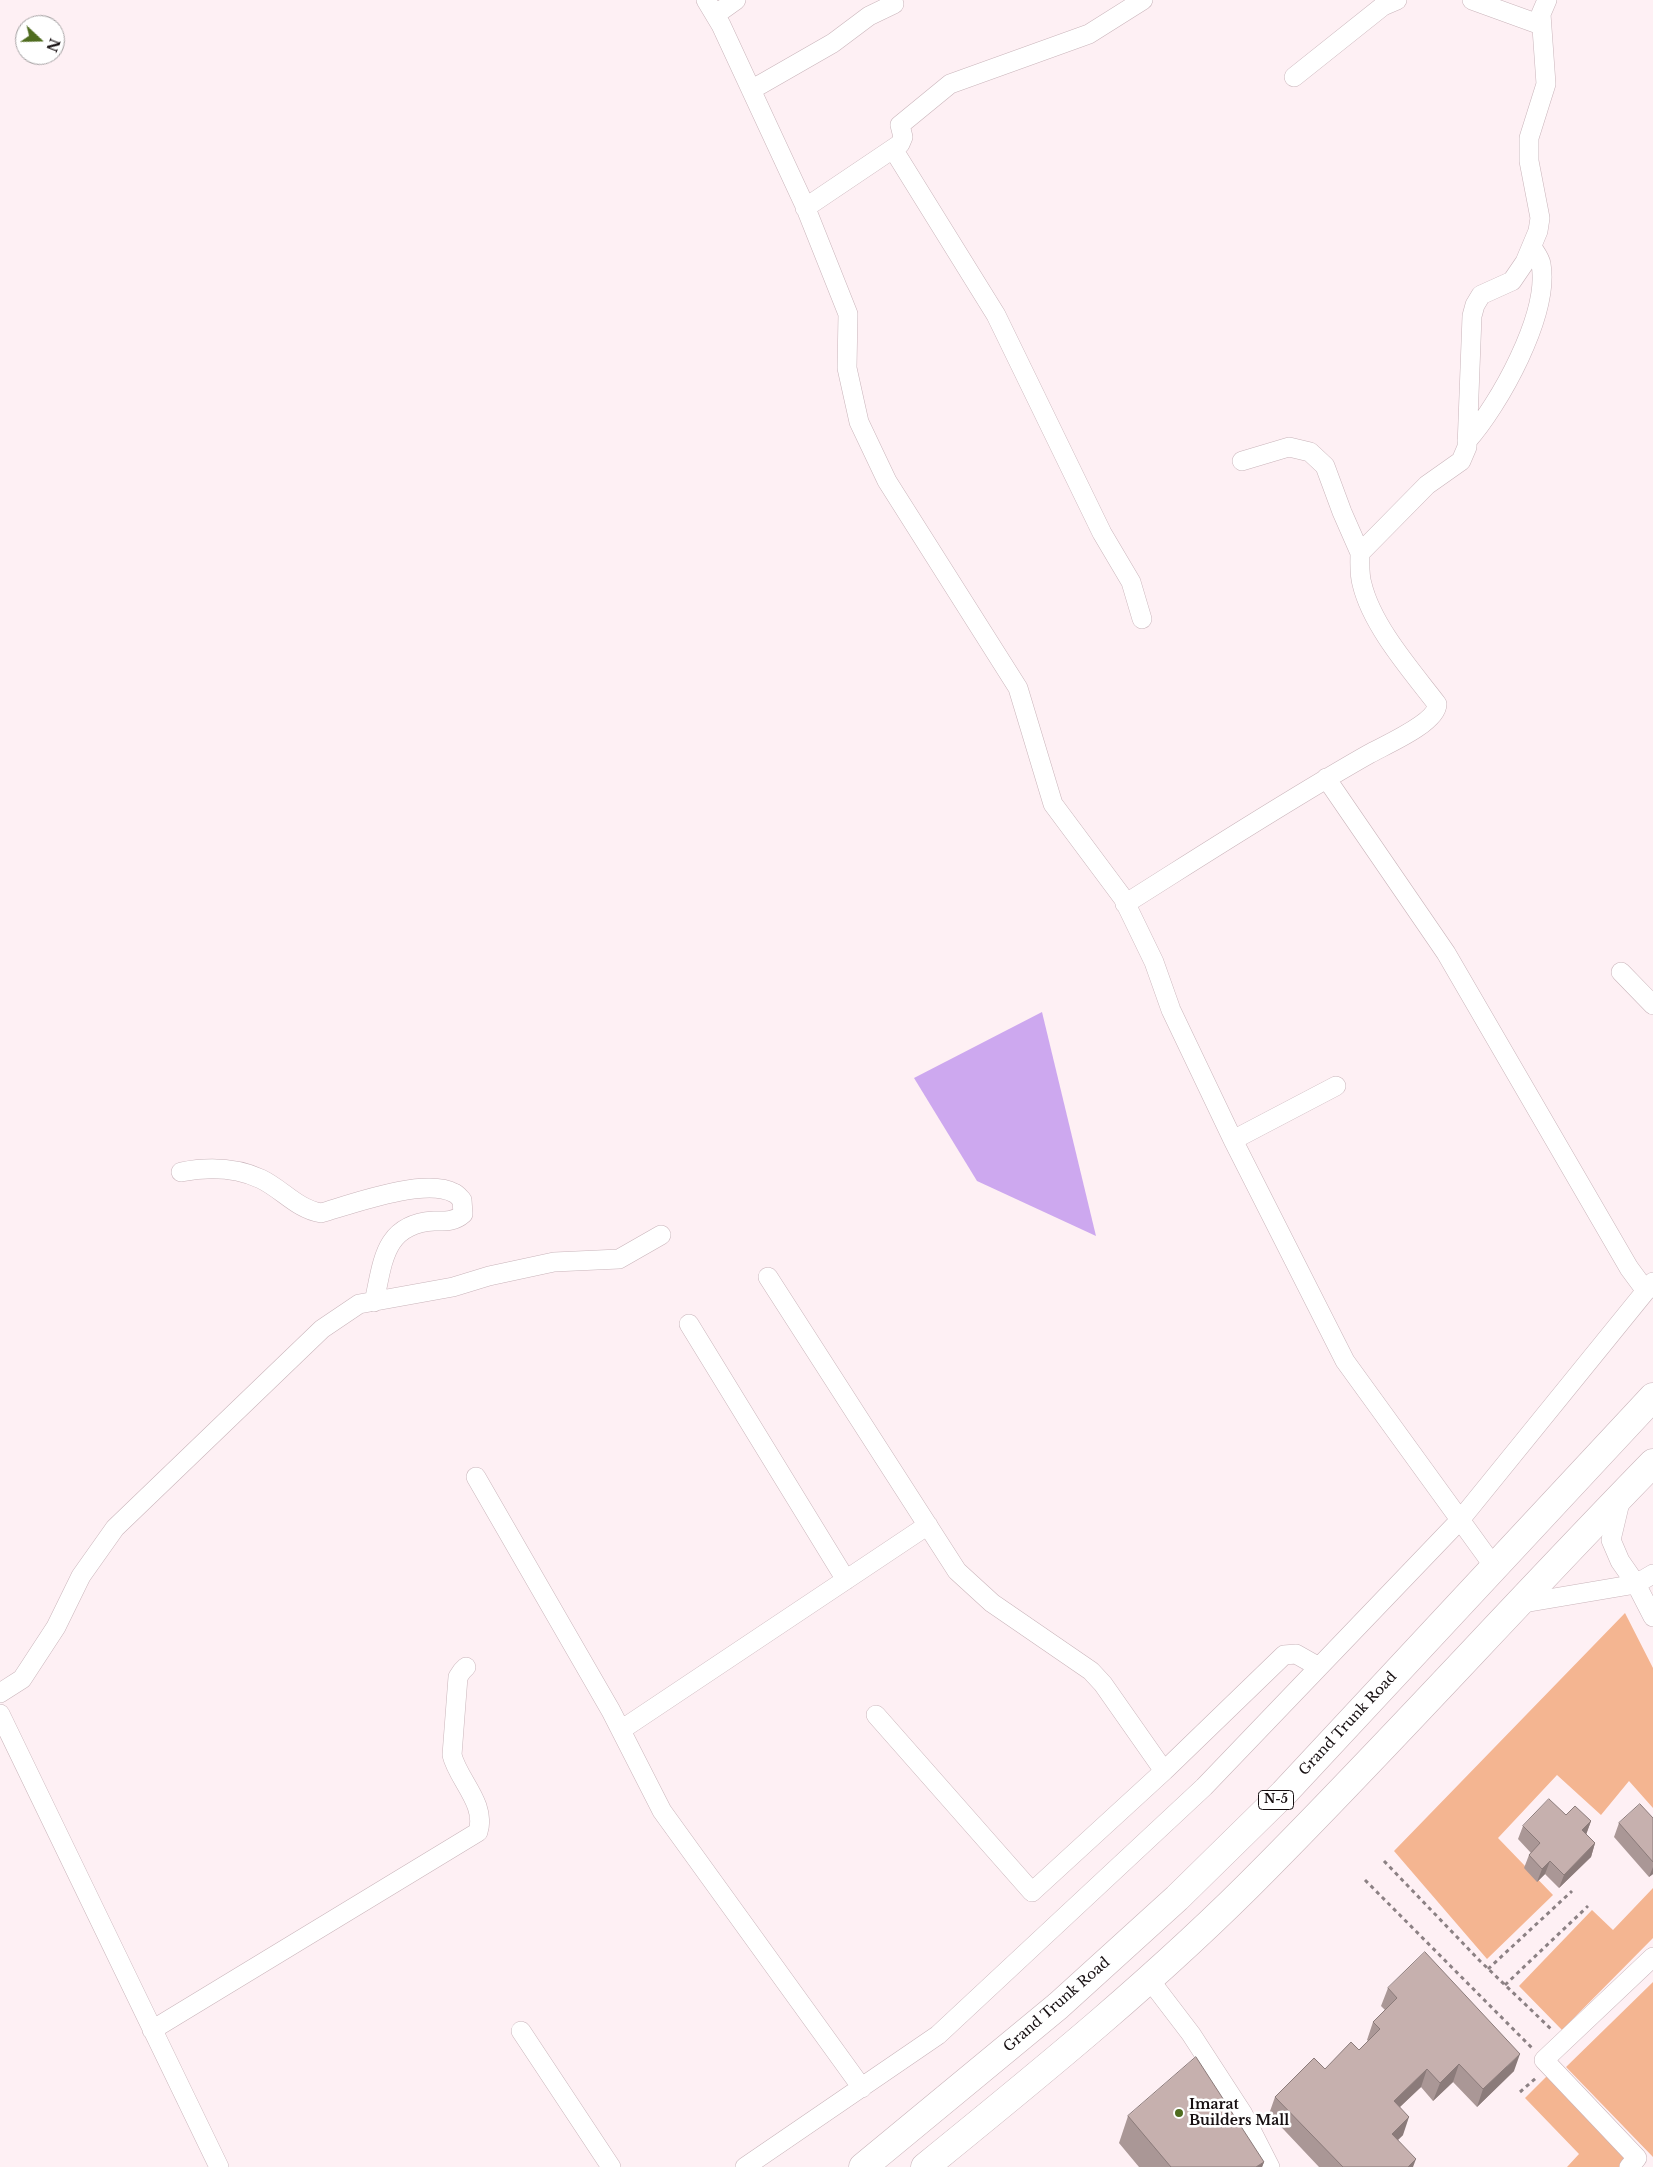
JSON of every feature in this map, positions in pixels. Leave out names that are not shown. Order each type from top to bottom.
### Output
[{"type":"highway","name":"Grand Trunk Road","points":[[863,2167],[1058,2006],[1177,1898],[1284,1793],[1653,1397]]},
{"type":"highway","points":[[925,2167],[1149,1979],[1265,1870],[1653,1463]]},
{"type":"street","points":[[736,0],[710,7],[751,90],[805,208],[848,314],[847,368],[859,422],[887,482],[1018,688],[1052,804],[1098,864],[1125,904],[1154,962],[1171,1010],[1233,1140],[1345,1361],[1495,1568]]},
{"type":"street","points":[[805,208],[894,149],[903,140],[900,125],[950,84],[1089,34],[1143,0]]},
{"type":"street","points":[[1294,77],[1383,6],[1397,0]]},
{"type":"street","points":[[1472,0],[1542,25]]},
{"type":"street","points":[[1360,553],[1427,485],[1461,461],[1467,441],[1472,316],[1475,305],[1481,295],[1512,281],[1532,247],[1540,218],[1529,161],[1529,138],[1546,84],[1541,14],[1547,0]]},
{"type":"street","points":[[751,90],[833,42],[869,16],[894,4]]},
{"type":"street","points":[[894,149],[996,315],[1102,533],[1131,582],[1142,619]]},
{"type":"street","points":[[1467,441],[1502,393],[1515,370],[1530,331],[1539,299],[1542,275],[1541,262],[1532,247]]},
{"type":"street","points":[[1125,904],[1326,778],[1414,729],[1437,710],[1437,704],[1388,641],[1366,598],[1361,583],[1360,553],[1325,466],[1310,452],[1289,447],[1242,461]]},
{"type":"street","points":[[745,2167],[938,2035],[1204,1787],[1460,1520],[1650,1286],[1629,1268],[1446,953],[1326,778]]},
{"type":"street","points":[[1621,972],[1653,1005]]},
{"type":"street","points":[[1233,1140],[1336,1086]]},
{"type":"street","points":[[180,1172],[225,1168],[261,1179],[310,1211],[321,1213],[401,1190],[432,1187],[453,1192],[462,1200],[463,1214],[458,1219],[423,1222],[413,1225],[402,1230],[392,1240],[386,1250],[374,1302]]},
{"type":"street","points":[[0,1693],[22,1679],[56,1627],[81,1576],[115,1528],[322,1329],[359,1304],[453,1287],[489,1276],[554,1262],[619,1259],[661,1235]]},
{"type":"street","points":[[768,1277],[957,1571],[992,1603],[1091,1672],[1103,1684],[1164,1771]]},
{"type":"street","points":[[689,1324],[846,1580]]},
{"type":"street","points":[[476,1477],[621,1730],[662,1811],[862,2088]]},
{"type":"street","points":[[1622,1495],[1611,1540],[1620,1561],[1636,1584],[1653,1617]]},
{"type":"street","points":[[621,1730],[928,1525]]},
{"type":"street","points":[[1518,1604],[1636,1584],[1653,1574]]},
{"type":"street","points":[[876,1716],[1032,1892],[1164,1771],[1284,1655],[1296,1654],[1319,1667]]},
{"type":"street","points":[[152,2030],[478,1832],[480,1819],[476,1806],[455,1765],[452,1755],[458,1677],[466,1668]]},
{"type":"street","points":[[0,1714],[219,2167]]},
{"type":"street","points":[[1628,2167],[1637,2158],[1544,2060],[1653,1957]]},
{"type":"street","points":[[1149,1979],[1191,2034],[1244,2114],[1270,2167]]},
{"type":"street","points":[[521,2031],[611,2167]]},
{"type":"path","points":[[1384,1861],[1488,1969],[1563,2042]]},
{"type":"path","points":[[1365,1880],[1544,2060]]},
{"type":"path","points":[[1488,1969],[1572,1891]]},
{"type":"path","points":[[1505,1985],[1588,1906]]},
{"type":"shaded area","points":[[1042,1012],[1096,1236],[977,1181],[914,1078]]},
{"type":"shaded area","points":[[1625,1613],[1653,1668],[1653,1808],[1629,1781],[1601,1815],[1557,1775],[1498,1838],[1553,1895],[1487,1959],[1394,1851]]},
{"type":"shaded area","points":[[1653,1888],[1653,1938],[1562,2030],[1519,1986],[1592,1910],[1613,1930]]},
{"type":"shaded area","points":[[1653,1982],[1653,2157],[1566,2067]]},
{"type":"shaded area","points":[[1550,2073],[1628,2158],[1619,2167],[1567,2167],[1579,2154],[1525,2098]]},
{"type":"building","points":[[1549,1799],[1566,1815],[1575,1806],[1591,1821],[1582,1830],[1595,1843],[1564,1875],[1550,1861],[1542,1869],[1529,1855],[1540,1843],[1523,1826]]},
{"type":"building","points":[[1640,1804],[1653,1818],[1653,1862],[1619,1823]]},
{"type":"building","points":[[1425,1952],[1520,2054],[1483,2089],[1459,2064],[1440,2083],[1427,2069],[1394,2101],[1409,2117],[1392,2134],[1416,2159],[1408,2167],[1343,2167],[1275,2097],[1314,2058],[1325,2069],[1351,2042],[1359,2050],[1380,2029],[1373,2022],[1397,1998],[1388,1988]]},
{"type":"building","points":[[1196,2057],[1264,2162],[1256,2167],[1171,2167],[1128,2116]]},
{"type":"place","name":"Imarat Builders Mall","points":[[1179,2113]]}]
